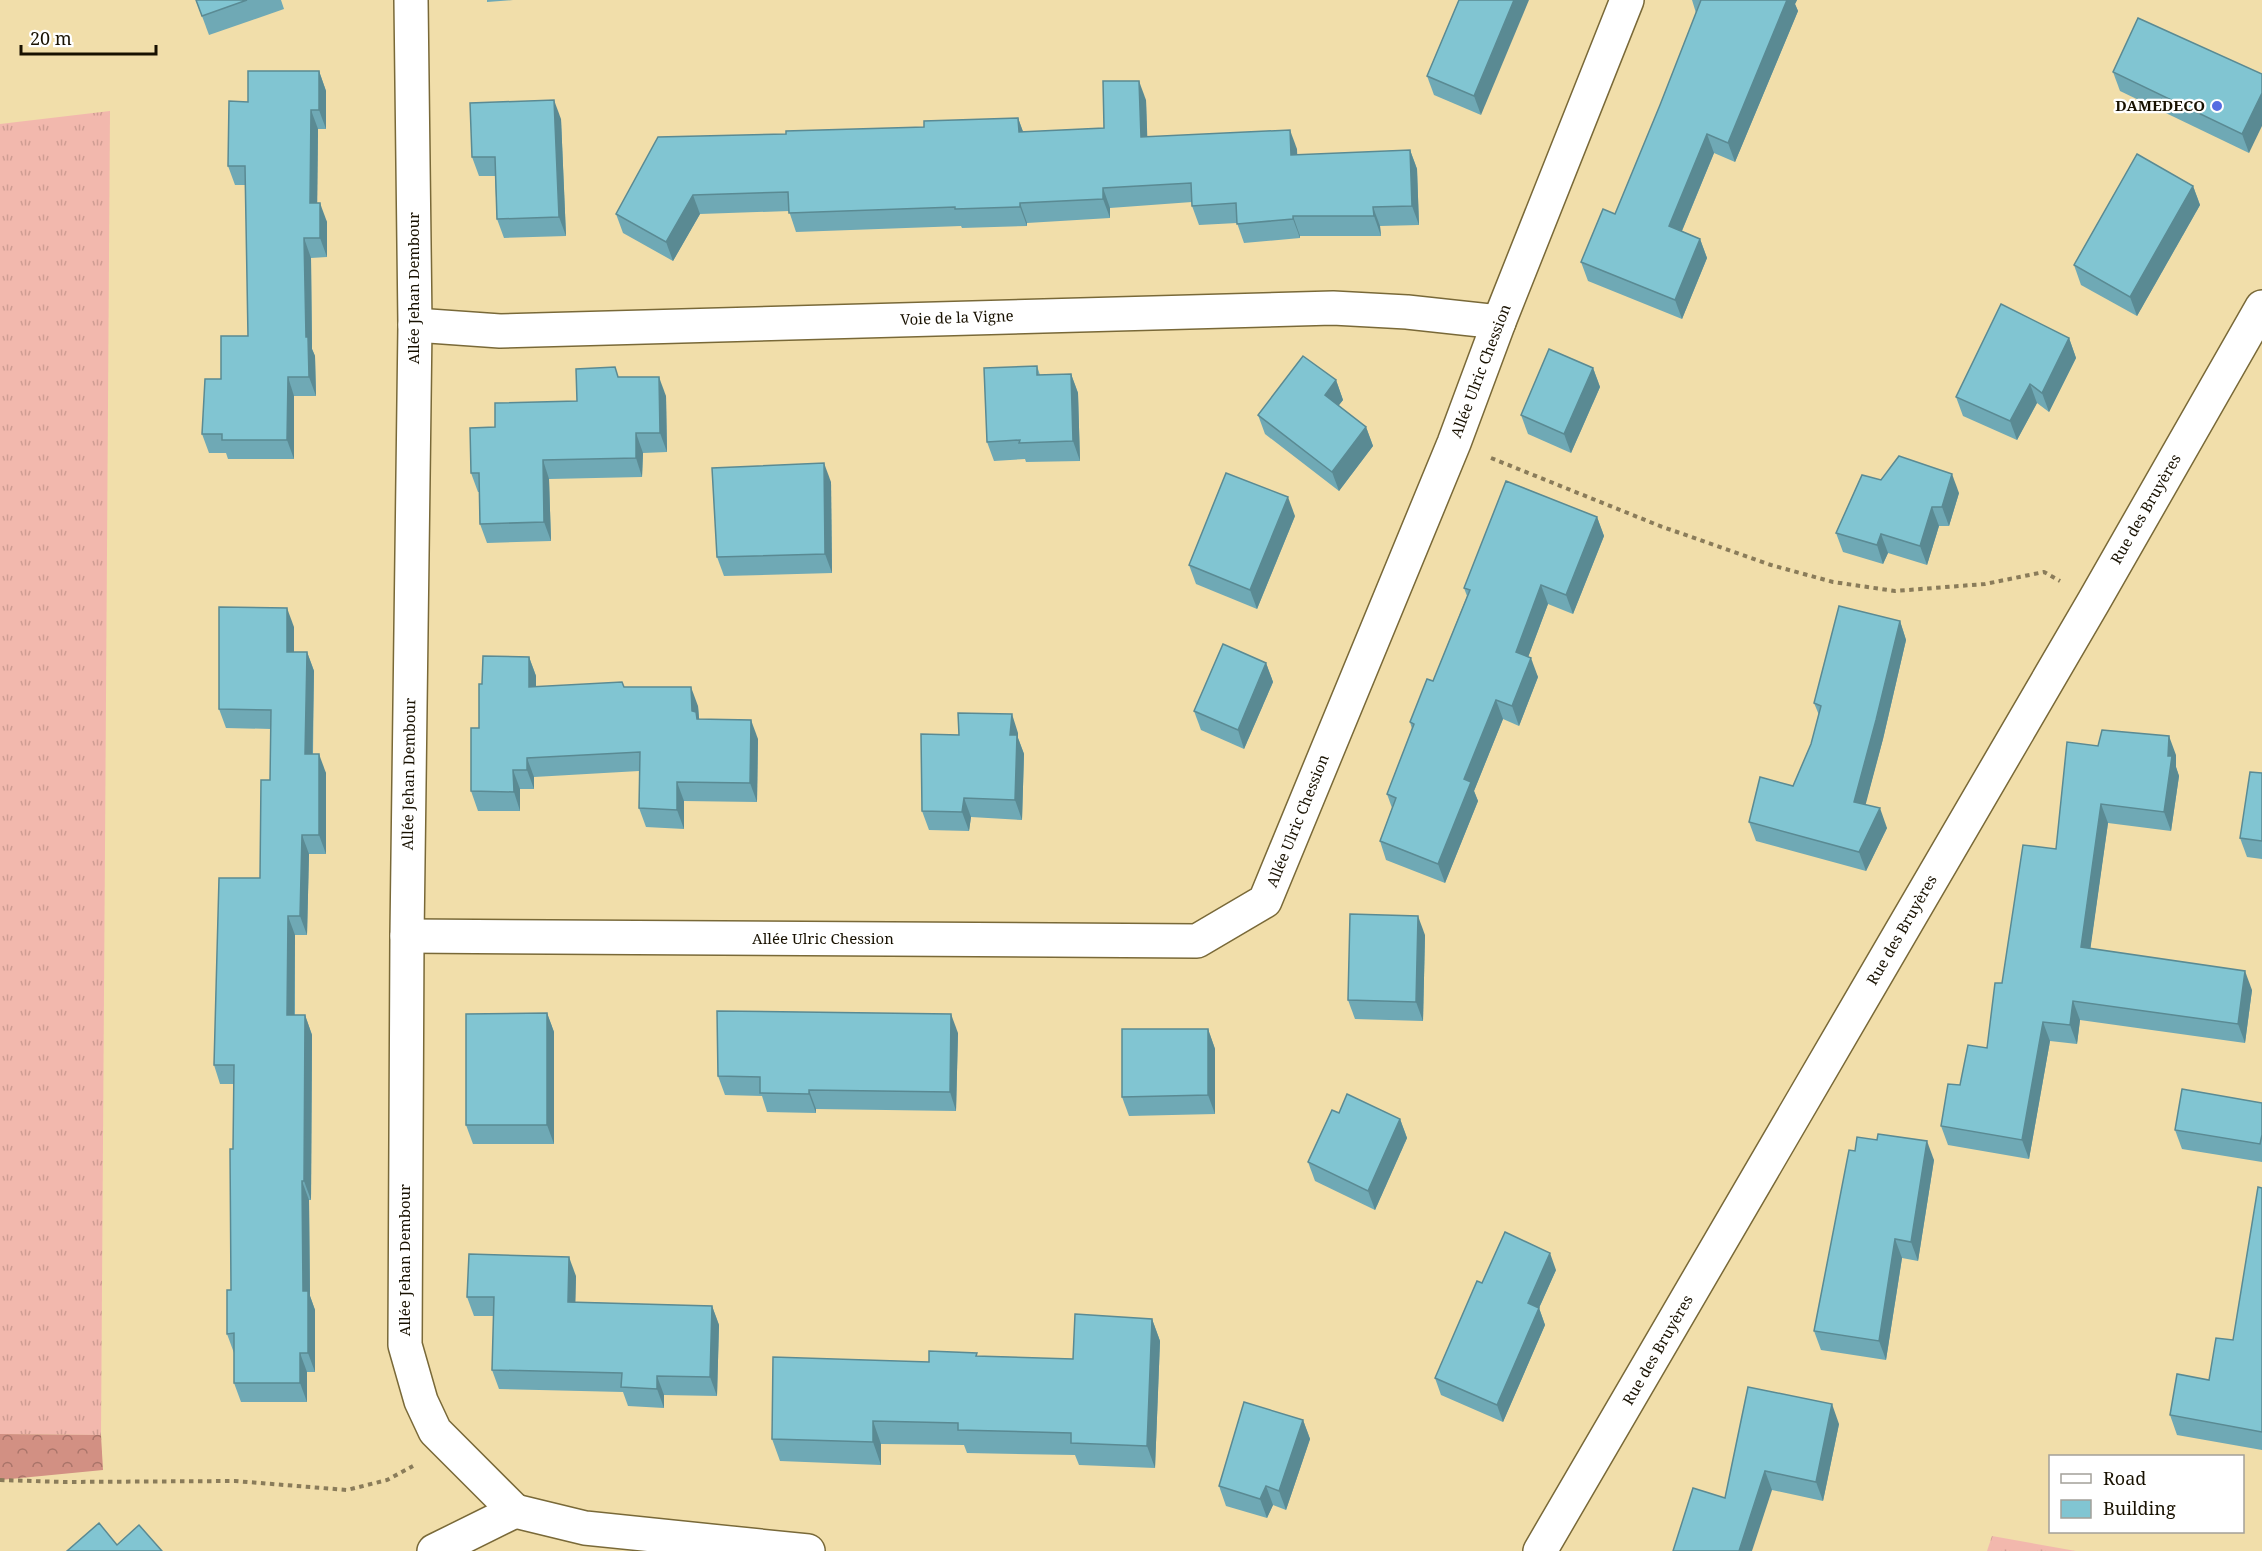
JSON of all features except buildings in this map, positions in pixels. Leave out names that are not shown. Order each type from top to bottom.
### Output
[{"type":"street","name":"Allée Jehan Dembour","points":[[411,0],[414,325],[405,1345],[421,1401],[435,1431],[515,1511]]},
{"type":"street","name":"Allée Ulric Chession","points":[[407,936],[1197,941],[1265,902],[1454,442],[1499,322],[1627,0]]},
{"type":"street","name":"Rue des Bruyères","points":[[1540,1551],[2094,601],[2262,307]]},
{"type":"street","name":"Voie de la Vigne","points":[[414,325],[500,331],[1333,308],[1407,312],[1499,322]]},
{"type":"street","points":[[434,1551],[515,1511],[585,1528],[808,1551]]},
{"type":"path","points":[[1454,442],[1660,526],[1771,565],[1833,582],[1895,591],[1985,584],[2044,572],[2094,601]]},
{"type":"path","points":[[0,1480],[235,1481],[347,1490],[387,1480],[450,1445]]},
{"type":"green space","points":[[110,111],[101,1435],[0,1434],[0,124]]},
{"type":"green space","points":[[0,1434],[101,1435],[103,1470],[0,1480]]},
{"type":"green space","points":[[1992,1536],[2076,1551],[1987,1551]]},
{"type":"place","name":"DAMEDECO","points":[[2217,106]]}]
